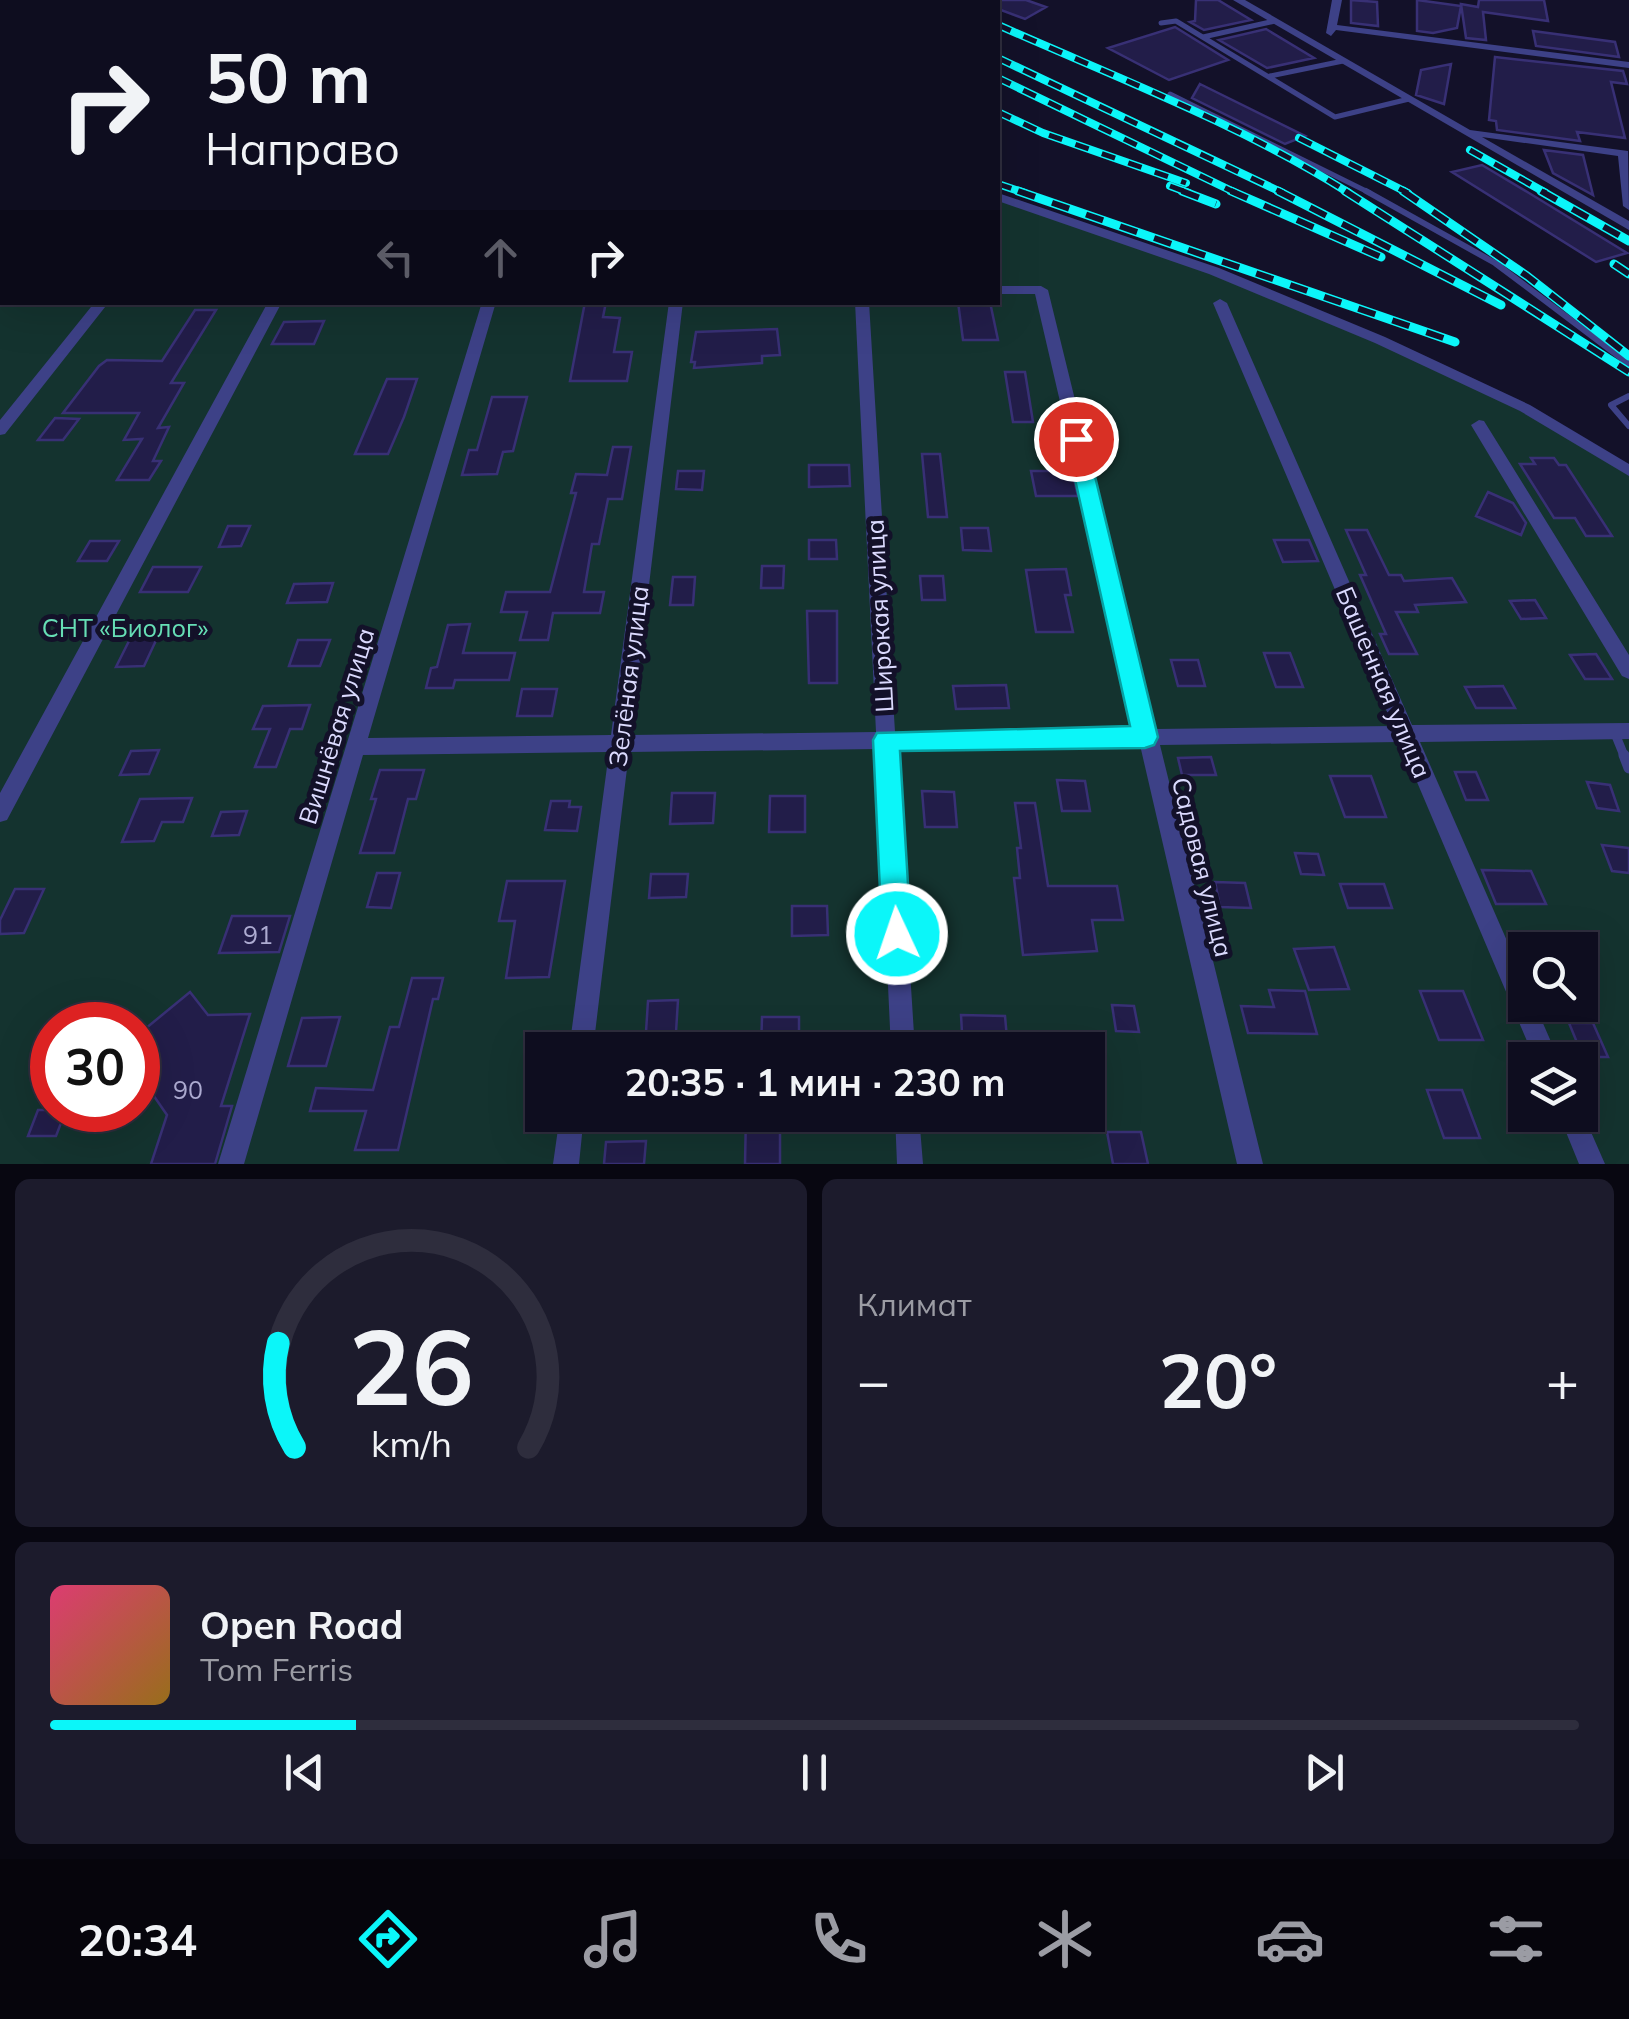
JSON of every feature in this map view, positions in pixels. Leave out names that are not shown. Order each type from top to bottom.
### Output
[{"type":"street","points":[[1238,0],[1629,226]]},
{"type":"street","points":[[1322,48],[1334,27],[1336,0]]},
{"type":"street","points":[[1334,27],[1629,65]]},
{"type":"street","points":[[1463,130],[1624,153],[1629,206]]},
{"type":"street","points":[[1000,198],[1214,272],[1380,340],[1525,408],[1625,464]]},
{"type":"street","name":"Садовая улица","points":[[1000,290],[1041,290],[1250,1164]]},
{"type":"street","name":"Башенная улица","points":[[1220,303],[1539,1042]]},
{"type":"street","points":[[0,430],[101,305]]},
{"type":"street","points":[[0,813],[273,305]]},
{"type":"street","name":"Вишнёвая улица","points":[[231,1164],[488,305]]},
{"type":"street","name":"Зелёная улица","points":[[582,1032],[676,305]]},
{"type":"street","name":"Широкая улица","points":[[862,305],[902,1032]]},
{"type":"street","points":[[1479,425],[1629,671]]},
{"type":"street","points":[[356,748],[1622,731]]},
{"type":"street","points":[[566,1164],[570,1132]]},
{"type":"street","points":[[908,1132],[910,1164]]},
{"type":"street","points":[[1578,1132],[1592,1164]]},
{"type":"lane","points":[[1161,23],[1176,21],[1335,117],[1409,99]]},
{"type":"lane","points":[[1203,37],[1275,21]]},
{"type":"lane","points":[[1270,76],[1343,61]]},
{"type":"lane","points":[[1170,94],[1368,192],[1495,262],[1629,364]]},
{"type":"lane","points":[[1629,396],[1611,408],[1629,426]]},
{"type":"lane","points":[[1622,731],[1629,768]]},
{"type":"green space","name":"СНТ «Биолог»","points":[[1000,198],[1214,271],[1525,408],[1629,471],[1629,1164],[0,1164],[0,305],[1000,305]]},
{"type":"building","points":[[1000,0],[1026,0],[1046,7],[1025,19],[1000,10]]},
{"type":"building","points":[[1196,0],[1218,0],[1251,20],[1204,30],[1190,22],[1195,21]]},
{"type":"building","points":[[1351,0],[1377,2],[1378,26],[1351,23]]},
{"type":"building","points":[[1417,0],[1461,6],[1457,28],[1433,33],[1417,31]]},
{"type":"building","points":[[1479,0],[1544,0],[1548,21],[1483,12],[1486,40],[1466,38],[1461,4],[1478,7]]},
{"type":"building","points":[[1175,27],[1228,60],[1169,80],[1108,48]]},
{"type":"building","points":[[1266,29],[1314,58],[1267,68],[1219,40]]},
{"type":"building","points":[[1533,31],[1615,42],[1619,57],[1536,46]]},
{"type":"building","points":[[1495,57],[1623,71],[1627,84],[1611,82],[1625,138],[1577,132],[1580,141],[1497,130],[1496,121],[1489,120]]},
{"type":"building","points":[[1451,64],[1444,104],[1416,95],[1421,70]]},
{"type":"building","points":[[1200,84],[1305,136],[1285,144],[1192,98]]},
{"type":"building","points":[[1544,150],[1583,155],[1593,195],[1553,173]]},
{"type":"building","points":[[1482,165],[1627,253],[1596,262],[1452,172]]},
{"type":"building","points":[[584,305],[605,305],[603,317],[620,318],[614,352],[632,352],[627,381],[570,381]]},
{"type":"building","points":[[958,305],[991,305],[998,340],[963,340]]},
{"type":"building","points":[[195,310],[216,310],[171,383],[184,383],[158,428],[169,427],[153,461],[161,461],[149,480],[117,480],[142,439],[124,440],[139,413],[63,413],[107,360],[162,361]]},
{"type":"building","points":[[324,321],[314,344],[272,344],[284,322]]},
{"type":"building","points":[[777,329],[780,355],[762,356],[762,363],[694,368],[695,362],[691,362],[696,332]]},
{"type":"building","points":[[1005,372],[1025,372],[1033,422],[1013,422]]},
{"type":"building","points":[[387,379],[417,379],[404,417],[388,454],[355,454]]},
{"type":"building","points":[[492,397],[527,397],[513,451],[503,452],[497,474],[462,475],[469,450],[477,450]]},
{"type":"building","points":[[55,418],[79,419],[63,440],[38,440]]},
{"type":"building","points":[[613,447],[631,447],[622,499],[608,499],[599,544],[592,544],[584,592],[604,592],[600,613],[553,613],[548,640],[520,640],[527,612],[501,612],[506,592],[550,592],[576,493],[571,493],[576,474],[607,475]]},
{"type":"building","points":[[922,454],[940,454],[947,517],[928,517]]},
{"type":"building","points":[[1531,458],[1554,458],[1559,465],[1566,465],[1612,536],[1586,536],[1575,518],[1554,518],[1520,464],[1535,464]]},
{"type":"building","points":[[809,465],[849,465],[850,486],[809,487]]},
{"type":"building","points":[[678,471],[704,471],[702,490],[676,489]]},
{"type":"building","points":[[1031,471],[1072,471],[1078,496],[1036,496]]},
{"type":"building","points":[[1488,492],[1513,503],[1526,523],[1521,535],[1476,516]]},
{"type":"building","points":[[228,526],[250,526],[241,546],[219,547]]},
{"type":"building","points":[[961,528],[988,528],[991,551],[963,550]]},
{"type":"building","points":[[1346,530],[1367,530],[1389,575],[1401,575],[1404,581],[1452,578],[1466,602],[1415,605],[1418,612],[1396,612],[1417,654],[1389,654],[1380,634],[1386,634],[1360,575],[1366,575]]},
{"type":"building","points":[[809,540],[836,540],[837,559],[809,559]]},
{"type":"building","points":[[1274,540],[1309,540],[1318,561],[1283,562]]},
{"type":"building","points":[[90,541],[119,541],[107,561],[78,561]]},
{"type":"building","points":[[762,566],[784,566],[783,588],[761,588]]},
{"type":"building","points":[[153,567],[201,567],[188,592],[140,592]]},
{"type":"building","points":[[1066,569],[1071,595],[1065,595],[1073,632],[1036,632],[1026,570]]},
{"type":"building","points":[[920,576],[943,576],[945,600],[922,600]]},
{"type":"building","points":[[673,577],[695,577],[693,605],[670,605]]},
{"type":"building","points":[[333,583],[327,602],[287,603],[294,584]]},
{"type":"building","points":[[1535,600],[1546,618],[1521,619],[1510,601]]},
{"type":"building","points":[[807,611],[837,611],[837,683],[809,683]]},
{"type":"building","points":[[470,624],[463,653],[515,653],[509,680],[455,680],[453,688],[426,688],[431,668],[437,667],[448,625]]},
{"type":"building","points":[[159,634],[144,666],[116,667],[132,635]]},
{"type":"building","points":[[298,640],[330,640],[320,666],[289,666]]},
{"type":"building","points":[[1264,653],[1290,653],[1303,687],[1276,687]]},
{"type":"building","points":[[1596,654],[1612,679],[1585,679],[1570,655]]},
{"type":"building","points":[[1171,660],[1198,660],[1205,686],[1178,686]]},
{"type":"building","points":[[1006,685],[1009,708],[956,709],[953,686]]},
{"type":"building","points":[[1503,686],[1515,708],[1476,708],[1465,687]]},
{"type":"building","points":[[522,689],[557,689],[552,716],[517,716]]},
{"type":"building","points":[[310,705],[302,729],[290,729],[276,767],[255,767],[270,729],[253,729],[263,706]]},
{"type":"building","points":[[159,750],[149,774],[120,775],[131,751]]},
{"type":"building","points":[[1211,757],[1216,775],[1182,775],[1178,758]]},
{"type":"building","points":[[380,770],[424,770],[416,799],[408,799],[394,853],[360,853],[376,799],[371,799]]},
{"type":"building","points":[[1455,772],[1476,772],[1488,800],[1466,800]]},
{"type":"building","points":[[1330,776],[1371,776],[1386,817],[1345,817]]},
{"type":"building","points":[[1057,780],[1085,781],[1090,811],[1062,811]]},
{"type":"building","points":[[1587,782],[1610,785],[1619,811],[1597,808]]},
{"type":"building","points":[[922,791],[954,792],[957,827],[925,827]]},
{"type":"building","points":[[672,793],[715,793],[713,823],[670,824]]},
{"type":"building","points":[[770,796],[805,796],[805,832],[769,832]]},
{"type":"building","points":[[192,798],[183,822],[162,822],[154,841],[122,842],[140,799]]},
{"type":"building","points":[[551,801],[570,801],[569,807],[581,807],[577,831],[545,830]]},
{"type":"building","points":[[1015,803],[1035,803],[1048,886],[1117,886],[1123,920],[1092,920],[1097,951],[1023,955],[1014,878],[1020,878],[1017,848],[1021,848]]},
{"type":"building","points":[[247,811],[239,835],[212,836],[221,812]]},
{"type":"building","points":[[1602,845],[1629,848],[1629,873],[1612,871]]},
{"type":"building","points":[[1295,853],[1318,854],[1324,875],[1301,874]]},
{"type":"building","points":[[1482,870],[1531,871],[1546,904],[1496,904]]},
{"type":"building","points":[[377,873],[400,873],[391,908],[367,907]]},
{"type":"building","points":[[651,874],[688,874],[686,897],[649,898]]},
{"type":"building","points":[[507,881],[565,881],[549,977],[506,978],[515,921],[499,921]]},
{"type":"building","points":[[1215,882],[1245,883],[1251,908],[1220,907]]},
{"type":"building","points":[[1340,884],[1384,884],[1392,908],[1348,908]]},
{"type":"building","points":[[15,889],[44,889],[24,933],[0,934],[0,920]]},
{"type":"building","points":[[792,906],[827,906],[828,935],[792,936]]},
{"type":"building","points":[[232,916],[290,916],[279,952],[219,953]]},
{"type":"building","points":[[1334,947],[1349,989],[1309,990],[1294,949]]},
{"type":"building","points":[[412,978],[443,978],[438,999],[433,999],[398,1150],[355,1150],[366,1111],[310,1111],[316,1088],[373,1090],[390,1027],[399,1027]]},
{"type":"building","points":[[1269,990],[1305,991],[1317,1034],[1248,1033],[1241,1006],[1274,1007]]},
{"type":"building","points":[[1420,991],[1463,991],[1483,1040],[1439,1040]]},
{"type":"building","points":[[190,992],[208,1015],[250,1014],[221,1106],[232,1106],[215,1164],[151,1164],[167,1115],[160,1105],[160,1017]]},
{"type":"building","points":[[678,1000],[676,1032],[646,1032],[648,1001]]},
{"type":"building","points":[[1112,1005],[1134,1006],[1139,1032],[1116,1031]]},
{"type":"building","points":[[961,1015],[1005,1016],[1006,1032],[962,1032]]},
{"type":"building","points":[[340,1017],[326,1066],[288,1066],[302,1018]]},
{"type":"building","points":[[762,1017],[799,1017],[799,1032],[762,1032]]},
{"type":"building","points":[[1569,1023],[1593,1023],[1608,1057],[1598,1057],[1598,1042],[1577,1042]]},
{"type":"building","points":[[1427,1090],[1462,1090],[1480,1138],[1444,1138]]},
{"type":"building","points":[[30,1131],[58,1132],[56,1136],[28,1136]]},
{"type":"building","points":[[746,1132],[780,1132],[780,1164],[745,1164]]},
{"type":"building","points":[[1107,1132],[1141,1132],[1148,1164],[1113,1164]]},
{"type":"building","points":[[646,1141],[644,1164],[604,1164],[606,1142]]},
{"type":"railway","points":[[1000,26],[1221,123],[1349,193]]},
{"type":"railway","points":[[1000,59],[1283,193]]},
{"type":"railway","points":[[1000,79],[1236,193]]},
{"type":"railway","points":[[1000,113],[1043,133],[1186,183]]},
{"type":"railway","points":[[1299,138],[1408,193]]},
{"type":"railway","points":[[1470,150],[1546,193]]},
{"type":"railway","points":[[1000,185],[1025,193]]},
{"type":"railway","points":[[1170,186],[1189,193]]},
{"type":"railway","points":[[1018,191],[1455,342]]},
{"type":"railway","points":[[1182,191],[1216,204]]},
{"type":"railway","points":[[1231,191],[1381,257]]},
{"type":"railway","points":[[1278,191],[1501,305]]},
{"type":"railway","points":[[1345,191],[1629,372]]},
{"type":"railway","points":[[1403,191],[1527,276],[1629,356]]},
{"type":"railway","points":[[1541,191],[1629,241]]},
{"type":"railway","points":[[1614,264],[1629,274]]},
{"type":"route","points":[[897,934],[886,740],[1145,737],[1076,439]]}]
